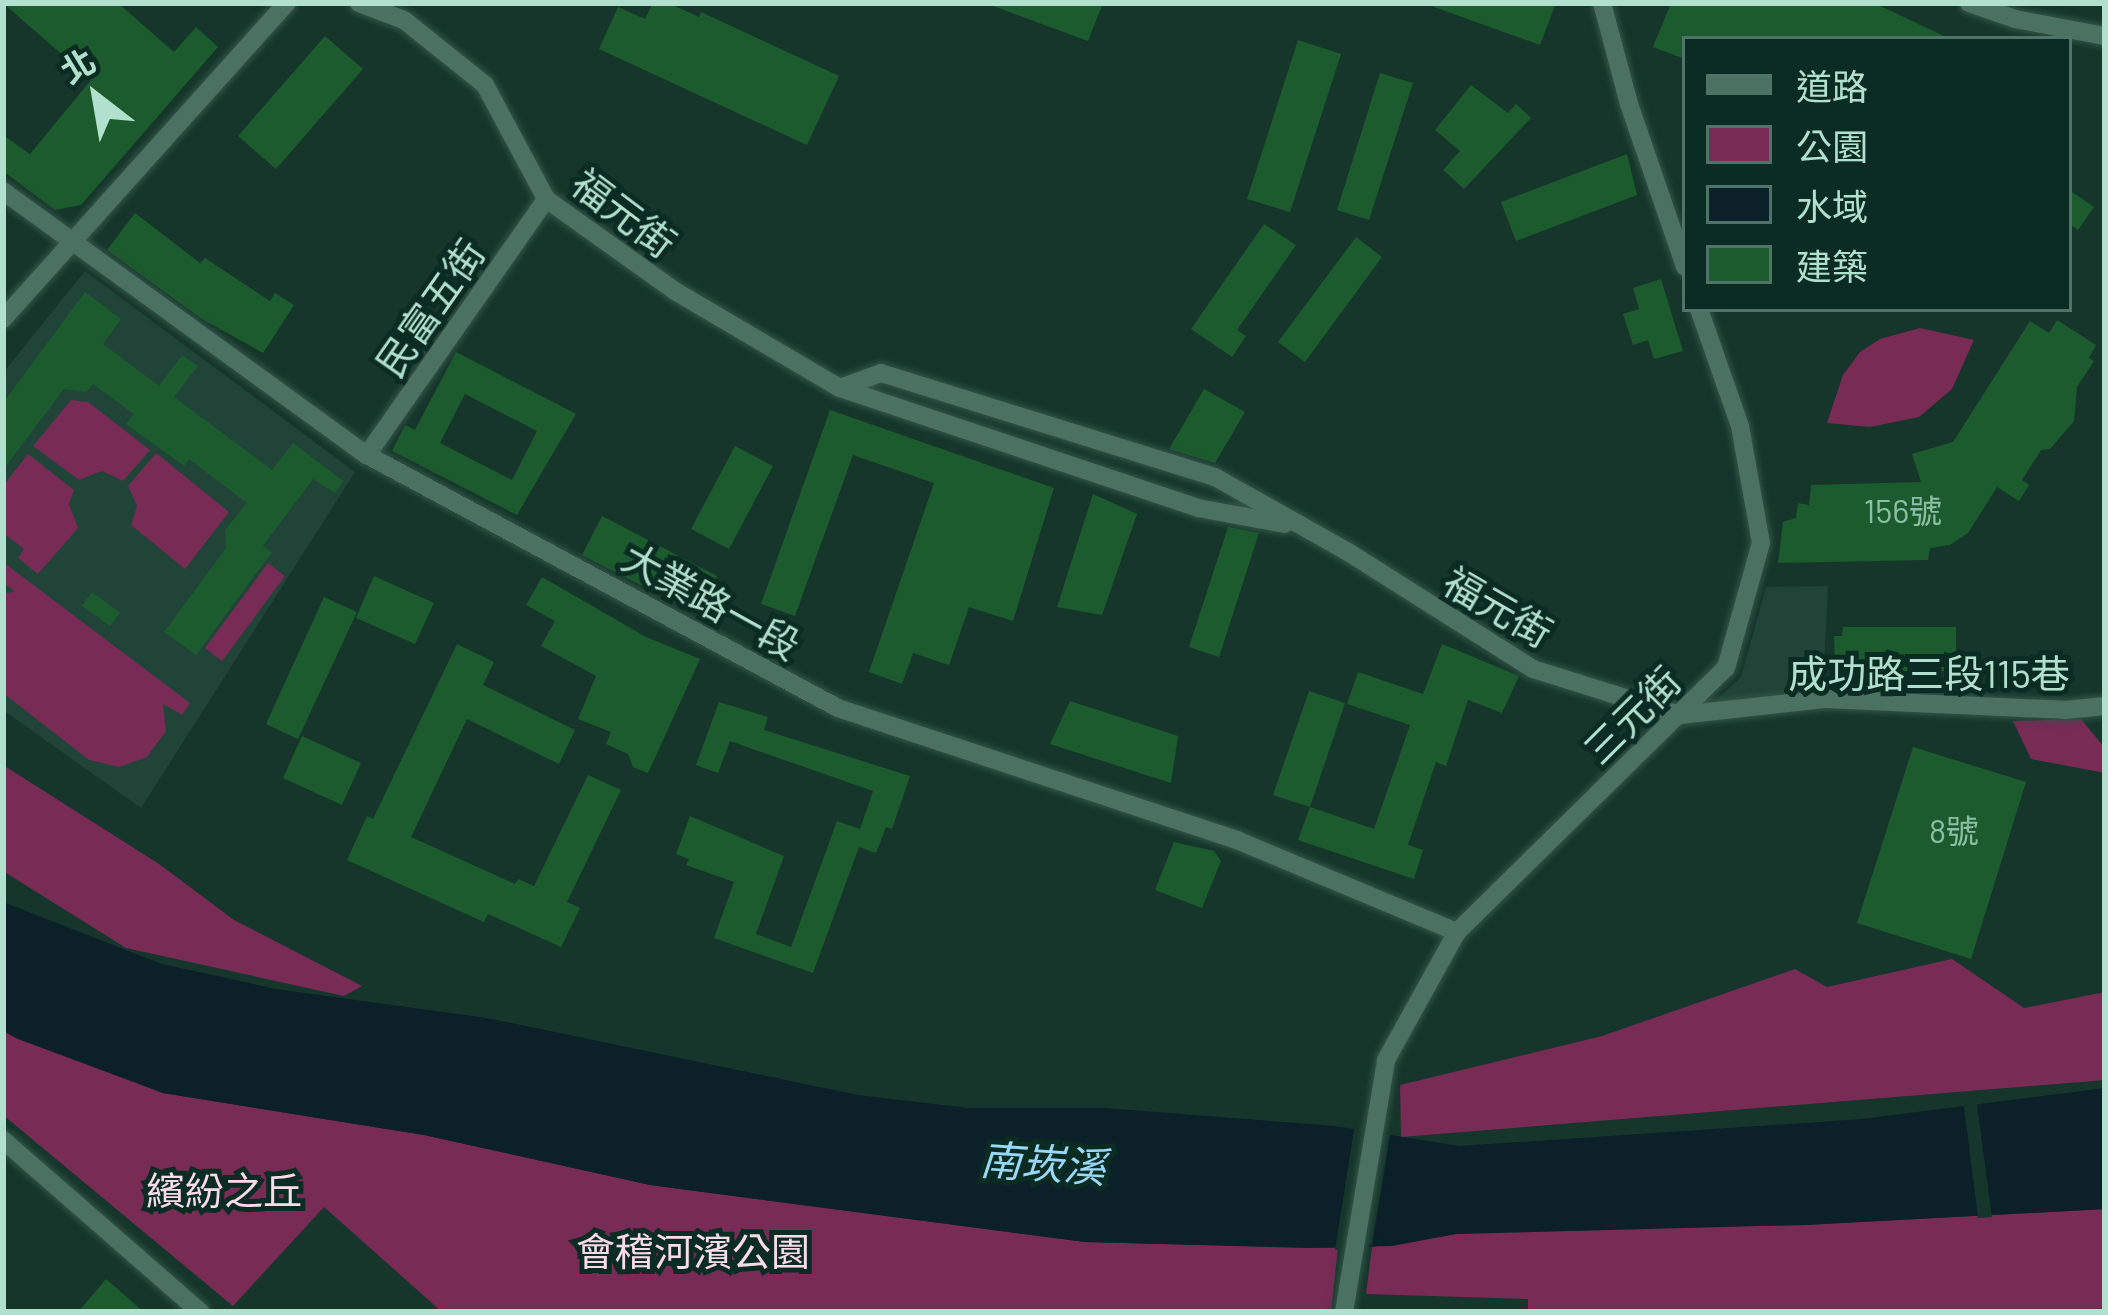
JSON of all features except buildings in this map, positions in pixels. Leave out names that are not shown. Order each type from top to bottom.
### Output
[{"type":"street","points":[[3,319],[287,3]]},
{"type":"street","name":"福元街","points":[[359,3],[404,20],[485,85],[546,199],[675,291],[840,388],[1198,508],[1296,526]]},
{"type":"street","points":[[1602,3],[1629,104],[1682,258]]},
{"type":"street","points":[[1970,3],[2015,19],[2105,36]]},
{"type":"street","points":[[2003,3],[2105,25]]},
{"type":"street","name":"大業路一段","points":[[3,191],[255,379],[368,455],[838,709],[1239,841],[1457,932]]},
{"type":"street","name":"民富五街","points":[[368,455],[546,199]]},
{"type":"street","name":"三元街","points":[[1344,1312],[1386,1060],[1457,932],[1726,668],[1761,557],[1740,426],[1701,312]]},
{"type":"street","name":"福元街","points":[[840,388],[881,373],[1215,477],[1348,552],[1533,669],[1680,715]]},
{"type":"street","name":"成功路三段115巷","points":[[1680,715],[1826,699],[2065,710],[2105,706]]},
{"type":"street","points":[[3,1140],[200,1312]]},
{"type":"shaded area","points":[[85,271],[355,472],[141,808],[3,710],[3,373]]},
{"type":"shaded area","points":[[1828,586],[1823,687],[1710,706],[1741,677],[1766,587]]},
{"type":"green space","points":[[1920,328],[1974,340],[1952,389],[1919,417],[1870,427],[1827,423],[1843,375],[1860,352],[1880,339]]},
{"type":"green space","points":[[71,400],[88,402],[150,450],[123,481],[102,471],[79,480],[33,446]]},
{"type":"green space","points":[[156,453],[229,512],[185,569],[131,525],[137,506],[128,486]]},
{"type":"green space","points":[[28,454],[74,490],[69,504],[78,528],[38,574],[18,558],[24,549],[3,533],[3,486]]},
{"type":"green space","points":[[3,562],[190,703],[182,715],[163,704],[166,731],[147,757],[119,767],[89,760],[3,693],[3,593],[15,592],[3,582]]},
{"type":"green space","points":[[268,563],[285,576],[222,661],[205,648]]},
{"type":"green space","points":[[2081,719],[2105,748],[2105,773],[2031,759],[2013,721]]},
{"type":"green space","points":[[3,765],[159,864],[234,920],[362,986],[344,996],[126,948],[3,871]]},
{"type":"green space","points":[[1952,959],[2024,1008],[2105,992],[2105,1080],[1401,1137],[1400,1085],[1602,1036],[1795,969],[1827,987]]},
{"type":"green space","points":[[3,1031],[163,1093],[424,1135],[650,1185],[1085,1242],[1338,1248],[1331,1312],[442,1312],[324,1207],[233,1306],[3,1115]]},
{"type":"green space","points":[[2105,1209],[2105,1312],[1528,1312],[1528,1299],[1366,1294],[1372,1247],[1456,1234],[1575,1227],[1804,1225]]},
{"type":"water","name":"南崁溪","points":[[3,902],[162,964],[276,989],[487,1018],[858,1095],[968,1108],[1106,1108],[1335,1126],[1459,1146],[1862,1119],[2105,1088],[2105,1209],[1804,1225],[1456,1234],[1392,1246],[1309,1248],[1085,1242],[650,1185],[424,1135],[163,1093],[18,1039],[3,1031]]},
{"type":"pier","points":[[1976,1097],[1992,1217],[1978,1218],[1963,1099]]},
{"type":"pier","points":[[1355,1123],[1391,1129],[1372,1245],[1335,1250]]},
{"type":"park label","name":"繽紛之丘","points":[[224,1190]]},
{"type":"park label","name":"會稽河濱公園","points":[[693,1251]]}]
